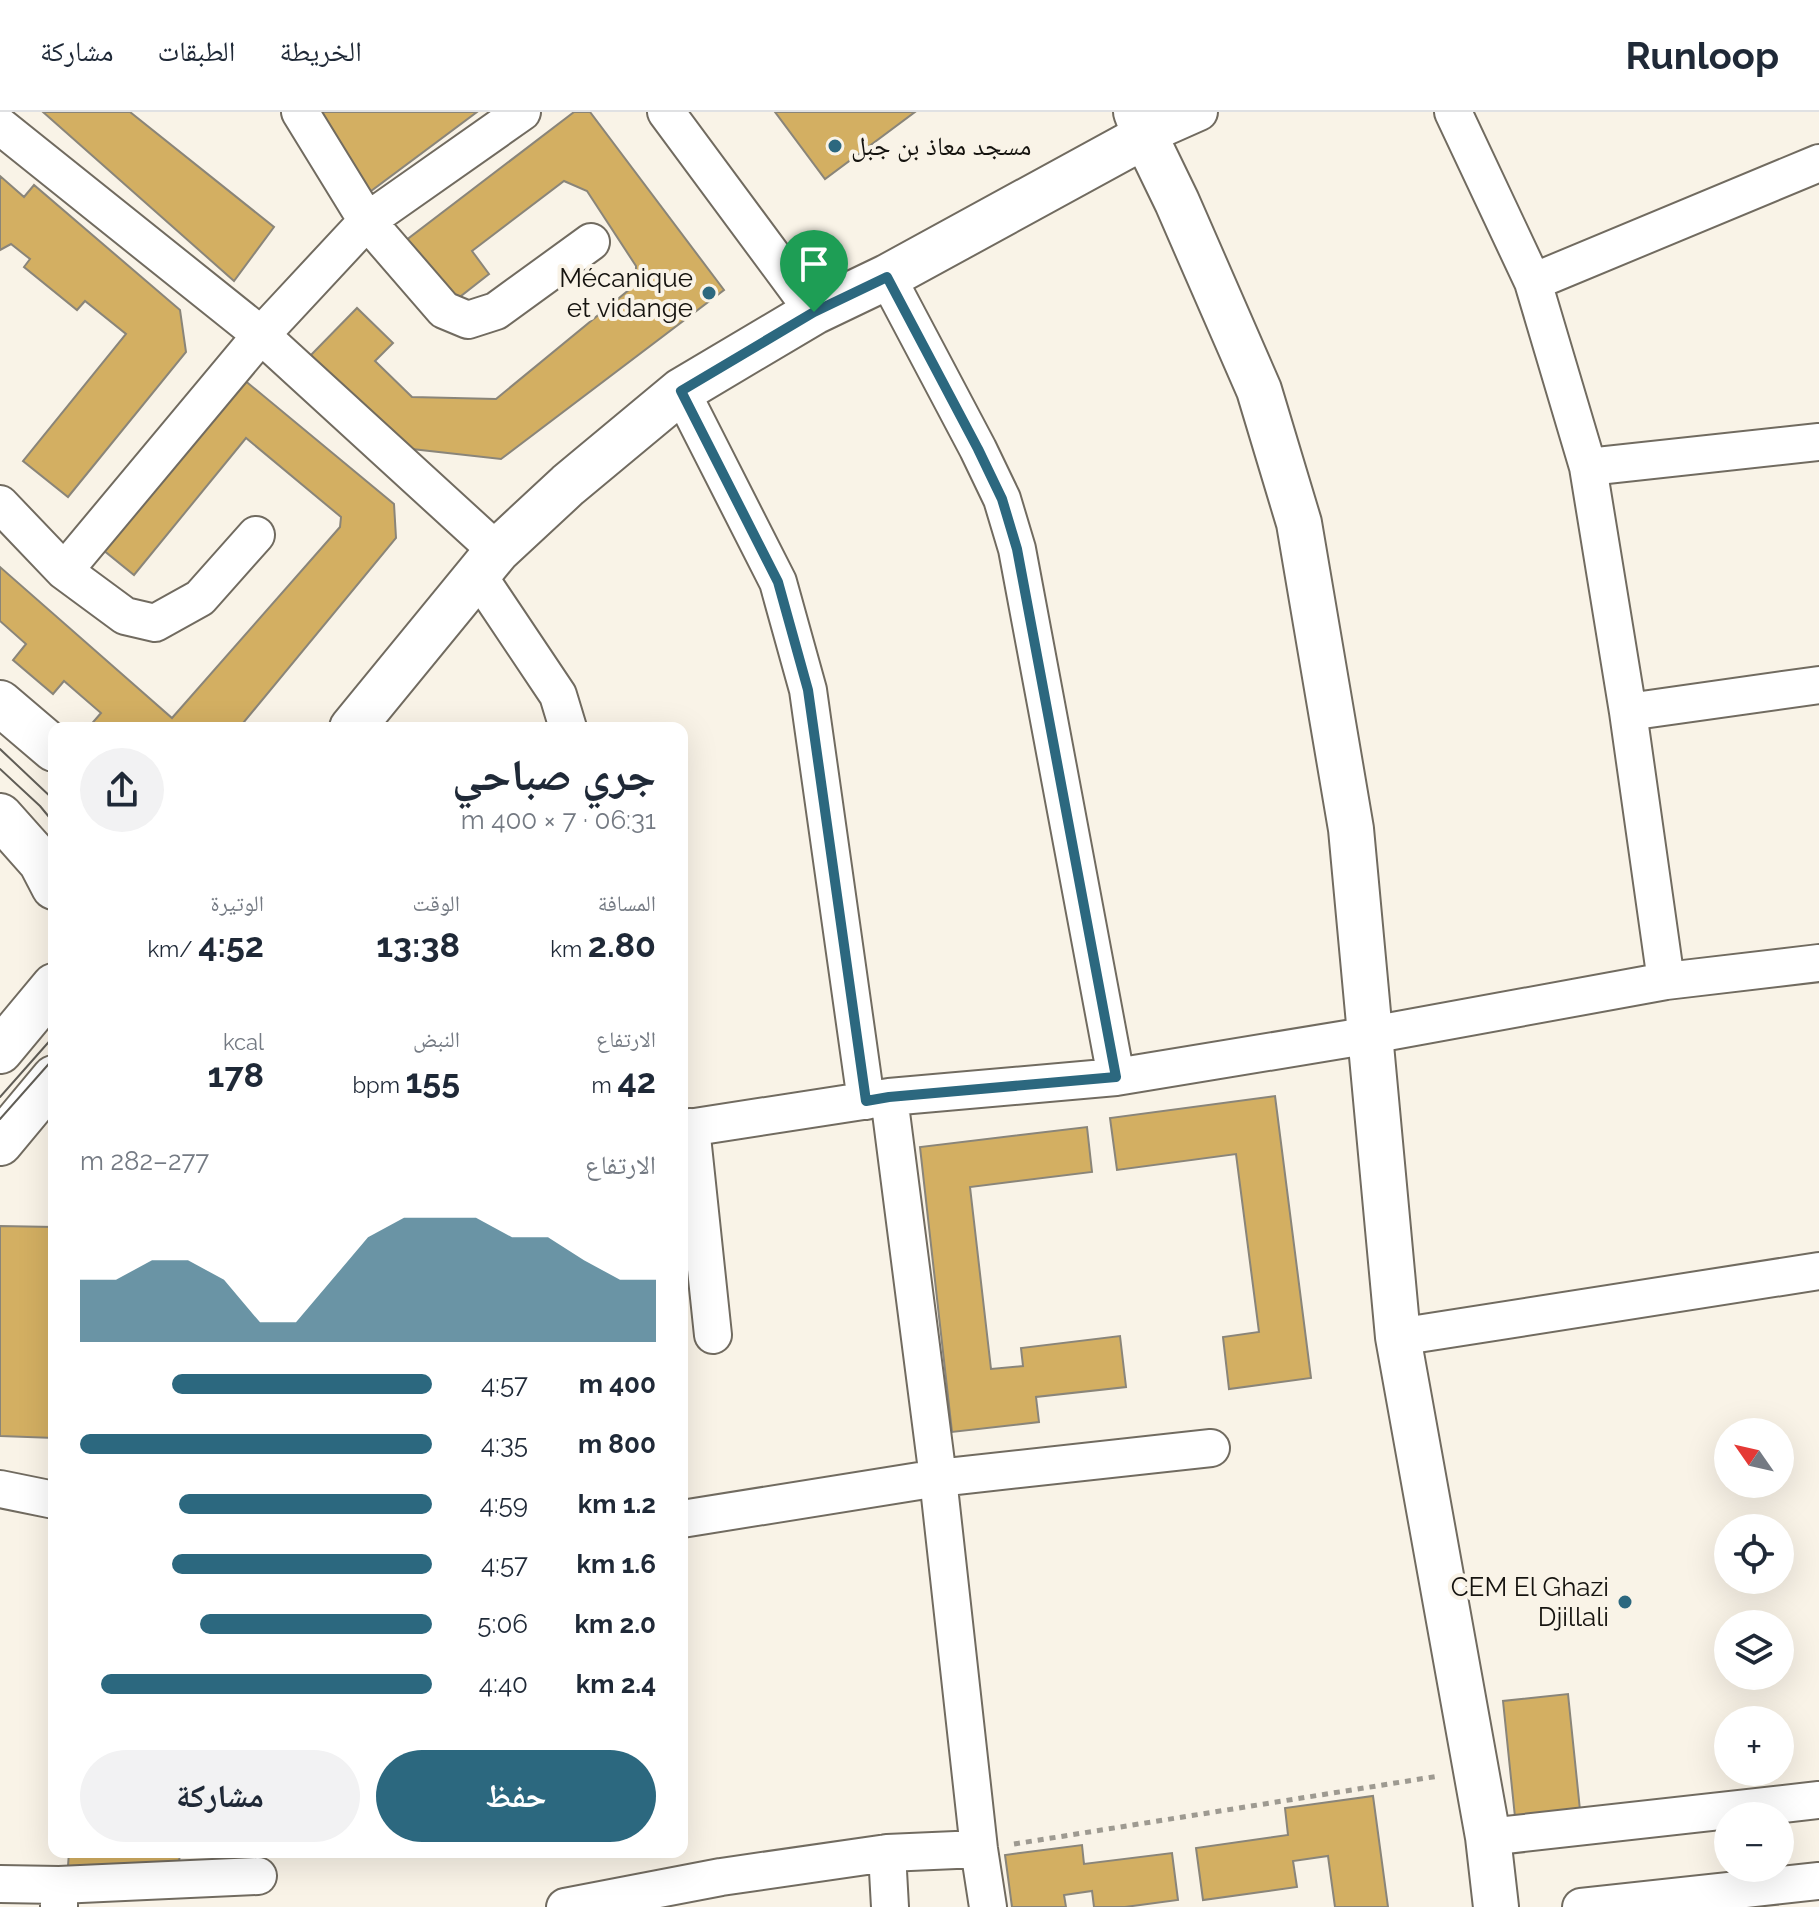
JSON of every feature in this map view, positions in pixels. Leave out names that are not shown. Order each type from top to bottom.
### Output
[{"type":"main road","points":[[357,722],[487,562],[568,485],[681,391],[814,312],[887,277],[1140,124],[1259,390],[1299,523],[1351,829],[1398,1337],[1488,1837],[1496,1907]]},
{"type":"main road","points":[[0,703],[48,744]]},
{"type":"main road","points":[[0,816],[41,862],[48,875]]},
{"type":"main road","points":[[0,1051],[48,993]]},
{"type":"main road","points":[[0,1143],[48,1085]]},
{"type":"street","points":[[300,112],[367,221],[444,310],[468,320],[496,311],[591,242]]},
{"type":"street","points":[[64,571],[261,335],[367,221],[522,112]]},
{"type":"street","points":[[666,112],[814,312]]},
{"type":"street","points":[[1140,124],[1199,112]]},
{"type":"street","points":[[1453,112],[1533,282],[1588,467],[1628,712],[1666,981]]},
{"type":"street","points":[[0,126],[261,335],[487,562],[558,695],[566,722]]},
{"type":"street","points":[[1533,282],[1819,163]]},
{"type":"street","points":[[887,277],[1002,499],[1017,549],[1116,1077]]},
{"type":"street","points":[[681,391],[778,582],[808,690],[878,1099],[938,1478],[988,1907]]},
{"type":"street","points":[[1588,467],[1819,442]]},
{"type":"street","points":[[0,504],[64,571],[125,616],[155,623],[200,598],[256,535]]},
{"type":"street","points":[[1628,712],[1819,685]]},
{"type":"street","points":[[688,1128],[878,1099],[1116,1077],[1371,1035],[1666,981],[1819,963]]},
{"type":"street","points":[[688,1136],[713,1335]]},
{"type":"street","points":[[1398,1337],[1819,1271]]},
{"type":"street","points":[[688,1518],[938,1478],[1211,1448]]},
{"type":"street","points":[[0,1489],[48,1499]]},
{"type":"street","points":[[1488,1837],[1819,1800]]},
{"type":"street","points":[[565,1907],[722,1892],[887,1853],[979,1849]]},
{"type":"street","points":[[887,1853],[890,1907]]},
{"type":"street","points":[[0,1884],[59,1896],[259,1878]]},
{"type":"street","points":[[1581,1907],[1819,1881]]},
{"type":"path","points":[[979,1849],[1475,1771]]},
{"type":"building","points":[[43,112],[130,112],[274,227],[234,281]]},
{"type":"building","points":[[312,112],[477,112],[367,194]]},
{"type":"building","points":[[574,112],[590,112],[724,290],[501,459],[403,448],[309,357],[357,308],[393,343],[375,361],[412,397],[496,399],[636,284],[636,266],[587,191],[564,181],[472,251],[489,274],[452,303],[405,241]]},
{"type":"building","name":"مسجد معاذ بن جبل","points":[[775,112],[915,112],[825,179]]},
{"type":"building","points":[[0,176],[24,197],[34,185],[180,310],[186,352],[68,497],[23,461],[126,334],[85,301],[77,310],[24,267],[30,259],[11,244],[0,250]]},
{"type":"building","points":[[237,374],[394,504],[396,538],[244,722],[93,722],[101,713],[64,681],[53,694],[13,660],[26,644],[0,621],[0,567],[172,718],[340,527],[341,517],[246,438],[134,575],[97,545]]},
{"type":"building","points":[[1275,1096],[1311,1378],[1229,1389],[1223,1337],[1259,1332],[1236,1154],[1117,1170],[1110,1118]]},
{"type":"building","points":[[1087,1127],[1092,1172],[970,1187],[991,1369],[1023,1366],[1021,1348],[1120,1336],[1126,1387],[1036,1397],[1039,1422],[952,1432],[920,1147]]},
{"type":"building","points":[[0,1226],[48,1227],[48,1438],[0,1436]]},
{"type":"building","points":[[1568,1694],[1580,1810],[1515,1817],[1503,1701]]},
{"type":"building","points":[[1373,1796],[1388,1907],[1335,1907],[1328,1856],[1293,1861],[1297,1887],[1203,1900],[1196,1848],[1288,1835],[1285,1808]]},
{"type":"building","points":[[1082,1845],[1084,1864],[1172,1853],[1178,1900],[1125,1907],[1094,1907],[1092,1891],[1064,1895],[1066,1907],[1012,1907],[1005,1855]]},
{"type":"building","points":[[69,1858],[179,1858],[178,1874],[68,1866]]},
{"type":"tram line","points":[[0,749],[48,794]]},
{"type":"tram line","points":[[0,769],[48,816]]},
{"type":"tram line","points":[[0,1097],[48,1043]]},
{"type":"tram line","points":[[0,1119],[48,1065]]},
{"type":"place","name":"مسجد معاذ بن جبل","points":[[835,146]]},
{"type":"place","name":"Mécanique et vidange","points":[[709,293]]},
{"type":"place","name":"CEM El Ghazi Djillali","points":[[1625,1602]]},
{"type":"route","points":[[887,277],[1002,499],[1017,549],[1116,1077],[866,1101],[808,690],[778,582],[681,391],[814,312],[887,277]]}]
